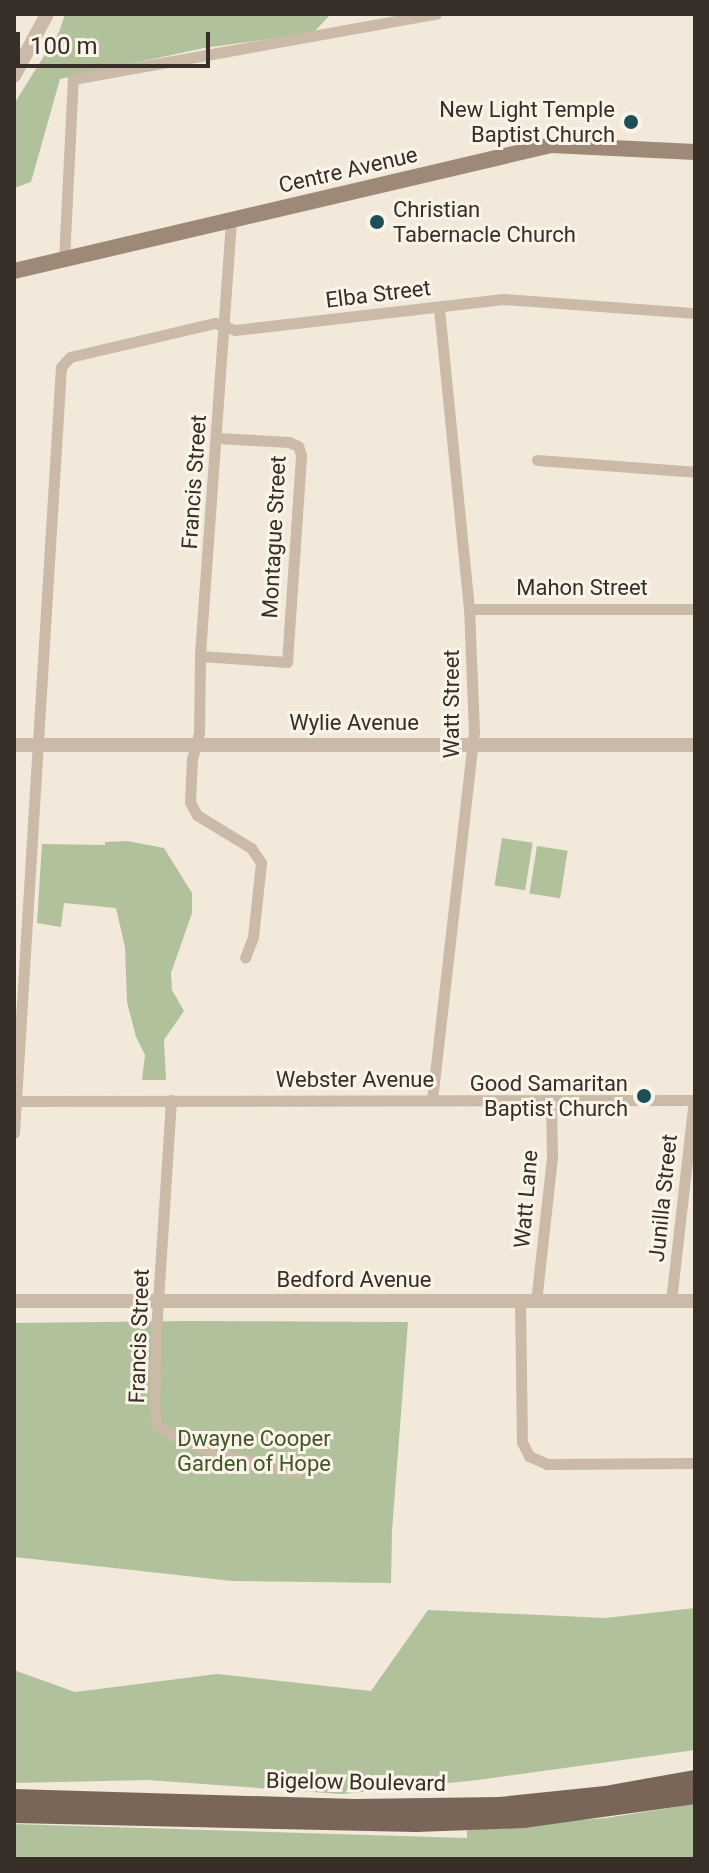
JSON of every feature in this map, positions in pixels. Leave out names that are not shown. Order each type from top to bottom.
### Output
[{"type":"main road","name":"Centre Avenue","points":[[14,271],[551,145],[695,152]]},
{"type":"main road","name":"Bigelow Boulevard","points":[[14,1798],[355,1808],[470,1806],[557,1801],[695,1779]]},
{"type":"main road","name":"Bigelow Boulevard","points":[[14,1814],[416,1823],[548,1816],[695,1795]]},
{"type":"street","points":[[14,76],[47,14]]},
{"type":"street","points":[[64,260],[73,79],[436,14]]},
{"type":"street","name":"Francis Street","points":[[231,221],[190,802],[197,815],[251,848],[261,863],[253,937],[245,958]]},
{"type":"street","name":"Elba Street","points":[[36,745],[61,367],[70,357],[215,323],[235,330],[503,299],[695,313]]},
{"type":"street","name":"Watt Street","points":[[432,1100],[474,744],[469,609],[439,307]]},
{"type":"street","name":"Montague Street","points":[[200,656],[287,662],[301,455],[298,446],[289,442],[218,438]]},
{"type":"street","points":[[537,460],[695,472]]},
{"type":"street","name":"Mahon Street","points":[[469,609],[695,609]]},
{"type":"street","name":"Wylie Avenue","points":[[14,745],[695,745]]},
{"type":"street","points":[[14,1133],[36,745]]},
{"type":"street","name":"Francis Street","points":[[171,1100],[154,1405],[157,1426],[208,1450],[296,1472]]},
{"type":"street","name":"Watt Lane","points":[[536,1302],[552,1158],[551,1100]]},
{"type":"street","name":"Webster Avenue","points":[[15,1101],[694,1100]]},
{"type":"street","name":"Junilla Street","points":[[671,1301],[694,1100]]},
{"type":"street","name":"Bedford Avenue","points":[[14,1301],[695,1301]]},
{"type":"street","points":[[520,1301],[522,1442],[529,1456],[547,1464],[695,1463]]},
{"type":"green space","points":[[65,14],[331,14],[313,33],[204,48],[60,79],[31,182],[14,188],[14,104],[59,32]]},
{"type":"green space","points":[[502,838],[533,843],[525,890],[494,885]]},
{"type":"green space","points":[[127,841],[164,848],[192,893],[192,913],[171,973],[172,990],[184,1011],[164,1040],[166,1080],[142,1080],[145,1055],[136,1037],[127,1002],[125,947],[116,908],[64,903],[61,927],[37,923],[42,844],[105,845],[105,842]]},
{"type":"green space","points":[[537,846],[568,851],[560,898],[529,893]]},
{"type":"green space","name":"Dwayne Cooper Garden of Hope","points":[[408,1322],[391,1583],[232,1581],[14,1557],[14,1323]]},
{"type":"green space","points":[[695,1608],[695,1750],[478,1780],[342,1794],[147,1780],[14,1783],[14,1670],[75,1692],[217,1674],[371,1691],[428,1610],[605,1618]]},
{"type":"green space","points":[[695,1804],[695,1859],[14,1859],[14,1824],[467,1838],[467,1829],[606,1818]]},
{"type":"place","name":"New Light Temple Baptist Church","points":[[631,122]]},
{"type":"place","name":"Christian Tabernacle Church","points":[[377,222]]},
{"type":"place","name":"Good Samaritan Baptist Church","points":[[644,1096]]}]
